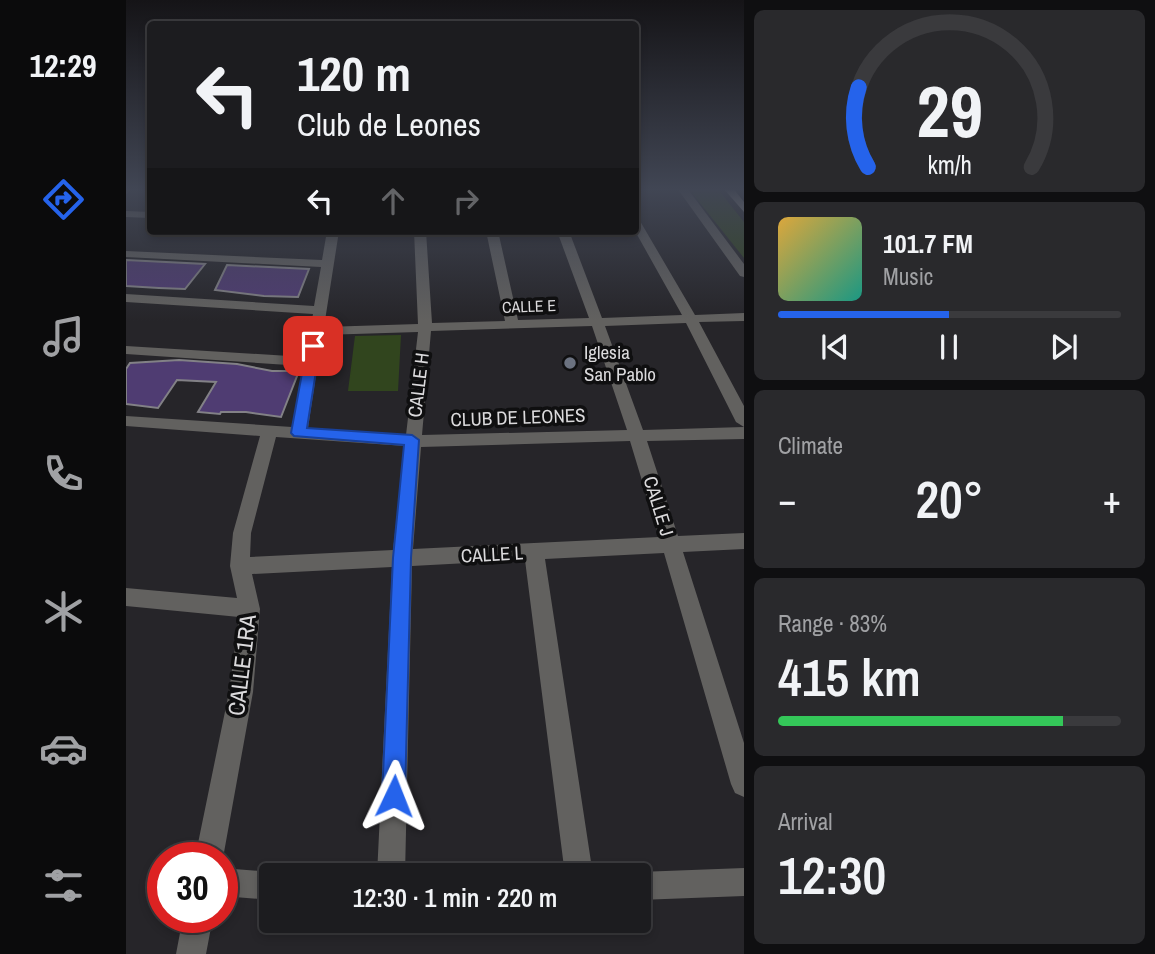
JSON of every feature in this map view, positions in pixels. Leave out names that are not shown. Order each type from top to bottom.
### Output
[{"type":"street","points":[[642,233],[691,319],[744,422]]},
{"type":"street","points":[[715,233],[744,272]]},
{"type":"street","points":[[299,433],[332,235]]},
{"type":"street","name":"CALLE H","points":[[391,863],[402,558],[425,327],[419,235]]},
{"type":"street","points":[[493,235],[512,324]]},
{"type":"street","name":"CALLE J","points":[[565,235],[599,322],[637,435],[744,784]]},
{"type":"street","points":[[126,254],[327,264]]},
{"type":"street","points":[[126,298],[319,310]]},
{"type":"street","name":"CALLE E","points":[[316,331],[744,317]]},
{"type":"street","points":[[126,350],[311,362]]},
{"type":"street","name":"CLUB DE LEONES","points":[[126,421],[412,440],[744,433]]},
{"type":"street","name":"CALLE 1RA","points":[[212,842],[241,692],[250,609],[240,566],[242,533],[269,432]]},
{"type":"street","name":"CALLE L","points":[[240,566],[744,541]]},
{"type":"street","points":[[534,552],[577,863]]},
{"type":"street","points":[[126,597],[250,609]]},
{"type":"street","points":[[651,886],[744,882]]},
{"type":"street","points":[[238,883],[259,885]]},
{"type":"street","points":[[191,954],[195,933]]},
{"type":"green space","points":[[724,233],[744,233],[744,258]]},
{"type":"green space","points":[[401,335],[398,391],[348,391],[355,336]]},
{"type":"building","points":[[126,260],[205,264],[185,289],[159,288],[126,286]]},
{"type":"building","points":[[227,265],[309,269],[298,297],[264,296],[215,290]]},
{"type":"building","points":[[179,360],[237,364],[272,371],[299,371],[281,417],[246,412],[198,412],[216,382],[177,380],[158,408],[126,404],[126,369],[130,363]]},
{"type":"place","name":"Iglesia San Pablo","points":[[570,363]]},
{"type":"route","points":[[313,346],[299,433],[412,440],[402,558],[394,796]]}]
